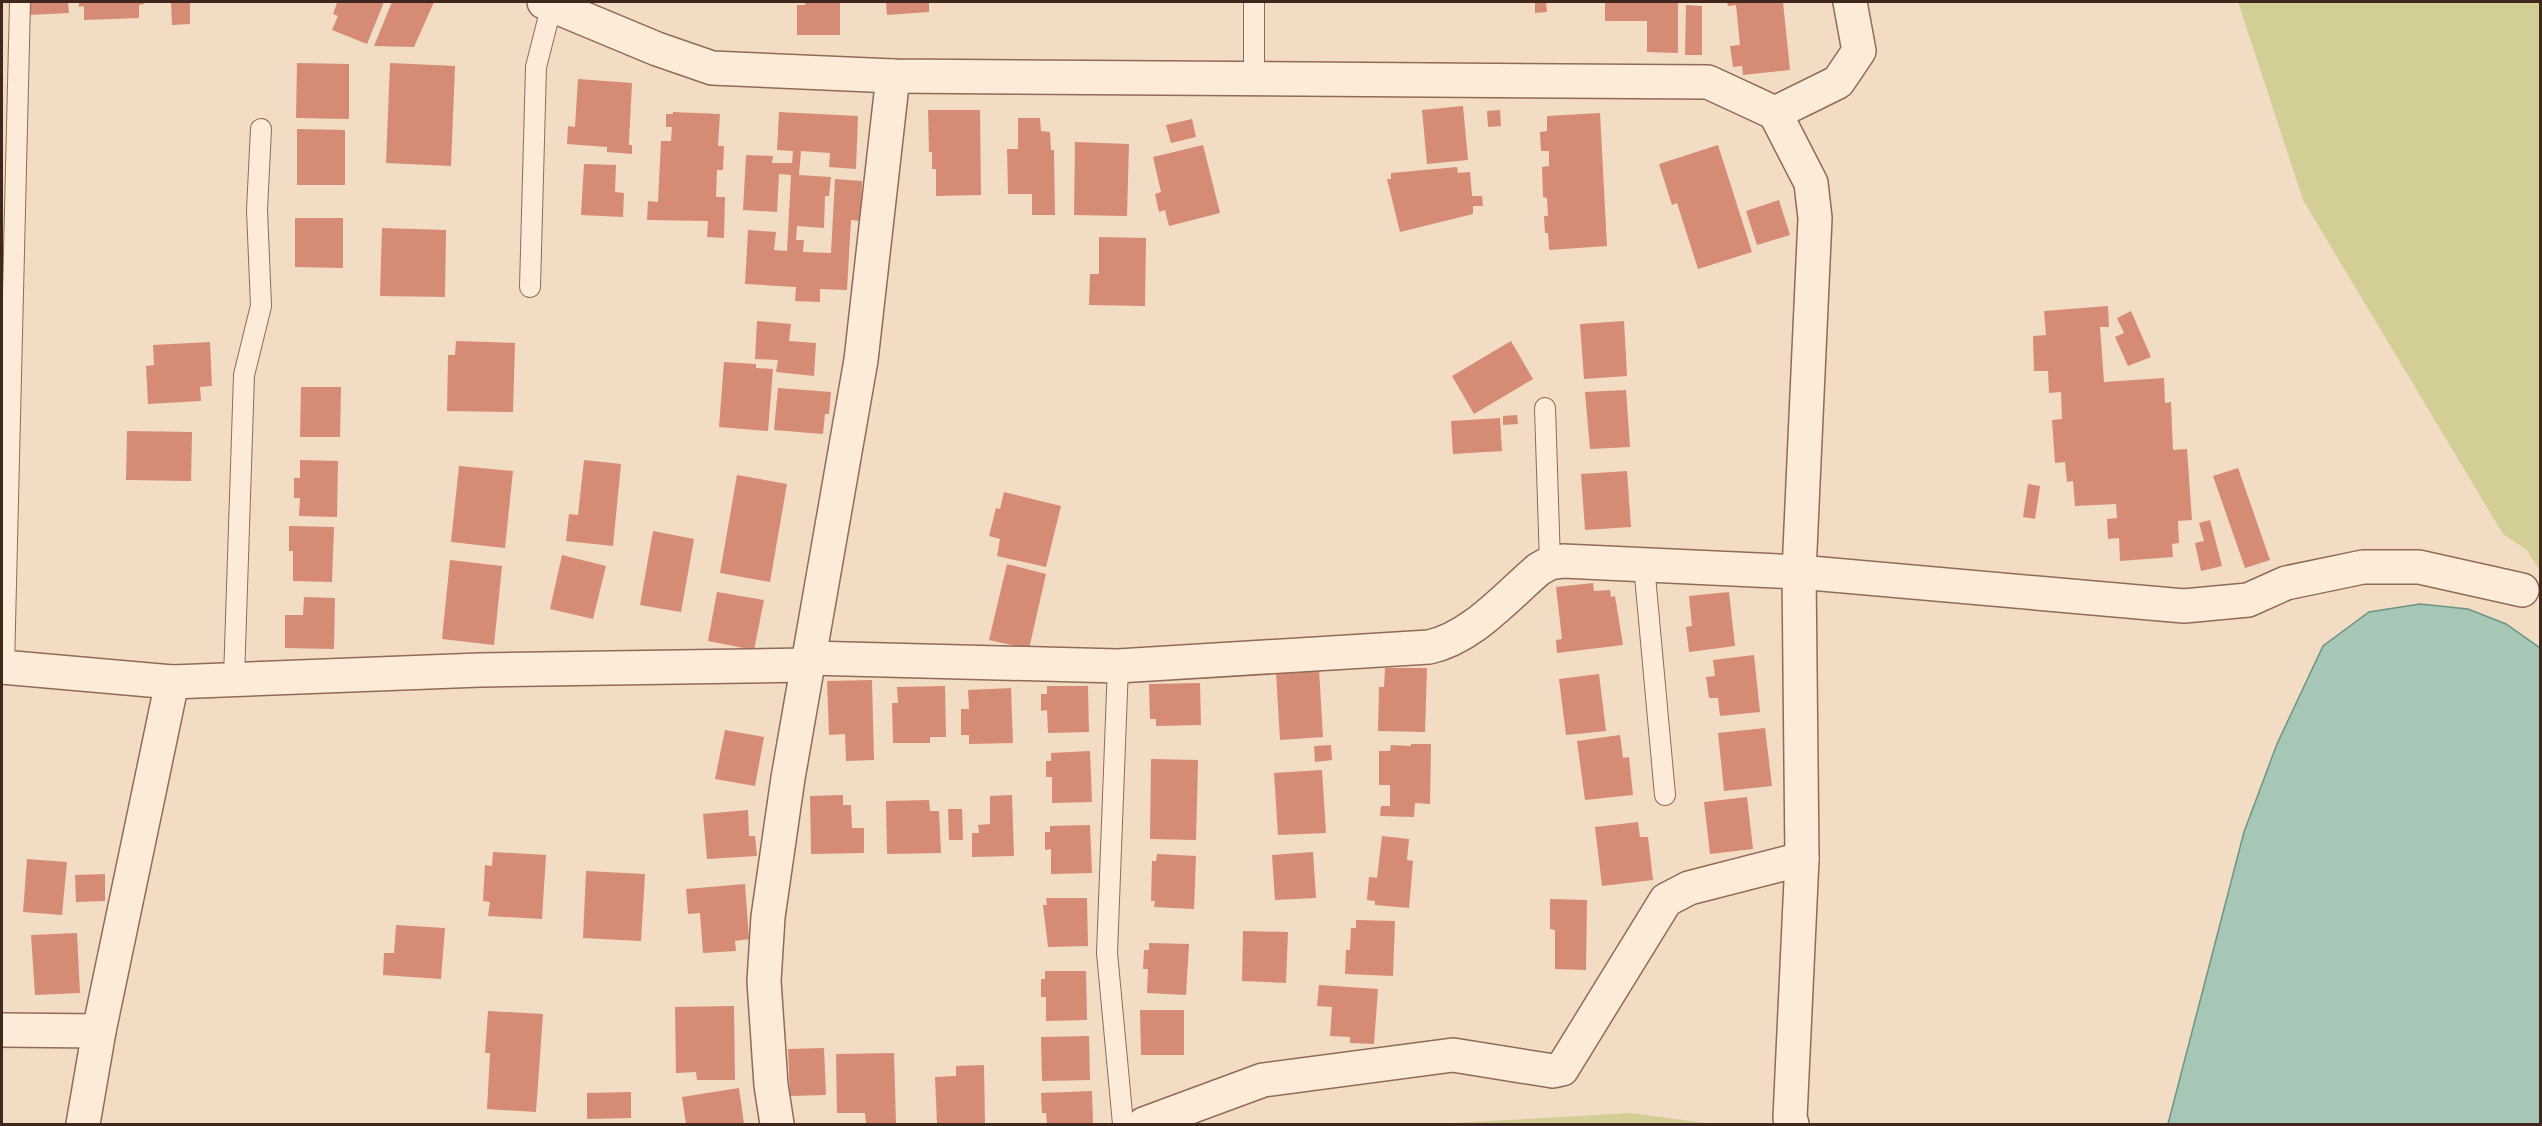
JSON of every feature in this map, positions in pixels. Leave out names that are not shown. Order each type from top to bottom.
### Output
[{"type":"street","points":[[1775,114],[1838,82],[1859,51],[1850,2]]},
{"type":"street","points":[[548,3],[657,49],[712,68],[893,76],[1708,82],[1775,114],[1811,183],[1815,218],[1799,572],[1802,859],[1790,1119],[1792,1125]]},
{"type":"street","points":[[777,1125],[771,1086],[764,981],[768,917],[808,661],[861,360],[893,76]]},
{"type":"street","points":[[3,667],[172,682],[480,670],[808,661],[1118,666],[1429,647],[1446,643],[1470,629],[1550,562],[1799,572],[2184,606],[2248,600],[2286,583],[2363,567],[2419,567],[2522,590]]},
{"type":"street","points":[[83,1125],[99,1031],[172,682]]},
{"type":"street","points":[[1144,1125],[1263,1080],[1453,1054],[1553,1071],[1562,1069],[1666,900],[1689,888],[1802,859]]},
{"type":"street","points":[[2,1030],[99,1031]]},
{"type":"lane","points":[[3,667],[20,2]]},
{"type":"lane","points":[[1254,2],[1254,79]]},
{"type":"lane","points":[[530,287],[536,67],[548,3]]},
{"type":"lane","points":[[234,680],[244,375],[261,306],[257,210],[261,129]]},
{"type":"lane","points":[[1545,408],[1550,562]]},
{"type":"lane","points":[[1644,565],[1665,795]]},
{"type":"lane","points":[[1118,666],[1107,953],[1123,1125]]},
{"type":"shaded area","points":[[2238,2],[2540,2],[2540,571],[2527,550],[2503,534],[2303,200]]},
{"type":"shaded area","points":[[2420,604],[2468,609],[2506,624],[2540,648],[2540,1124],[2168,1124],[2244,832],[2277,744],[2323,646],[2369,612]]},
{"type":"shaded area","points":[[1631,1113],[1713,1124],[1445,1124],[1453,1123]]},
{"type":"building","points":[[28,2],[68,2],[69,13],[29,15]]},
{"type":"building","points":[[79,2],[144,2],[144,4],[139,5],[139,18],[84,20],[84,6],[79,7]]},
{"type":"building","points":[[171,2],[190,2],[190,24],[172,25]]},
{"type":"building","points":[[333,2],[384,2],[367,44],[332,30],[338,16],[333,14],[337,3]]},
{"type":"building","points":[[392,2],[434,2],[414,47],[374,46]]},
{"type":"building","points":[[805,2],[840,2],[840,35],[797,35],[797,5],[805,5]]},
{"type":"building","points":[[886,2],[929,2],[929,12],[887,15]]},
{"type":"building","points":[[1535,2],[1546,2],[1547,12],[1535,13]]},
{"type":"building","points":[[1605,2],[1678,2],[1678,53],[1647,52],[1647,21],[1605,21]]},
{"type":"building","points":[[1727,2],[1783,2],[1790,70],[1743,75],[1742,66],[1733,67],[1730,46],[1740,45],[1736,5],[1728,6]]},
{"type":"building","points":[[1686,5],[1702,6],[1702,55],[1685,55]]},
{"type":"building","points":[[297,63],[349,64],[349,119],[296,118]]},
{"type":"building","points":[[390,63],[455,66],[451,166],[386,163]]},
{"type":"building","points":[[578,79],[632,83],[629,145],[632,145],[632,154],[607,152],[607,147],[567,144],[568,126],[575,127]]},
{"type":"building","points":[[1463,106],[1468,160],[1427,164],[1422,110]]},
{"type":"building","points":[[928,110],[980,110],[981,195],[936,196],[936,169],[932,169],[932,152],[929,152]]},
{"type":"building","points":[[1500,110],[1501,126],[1488,127],[1487,111]]},
{"type":"building","points":[[673,112],[720,114],[718,146],[724,146],[723,170],[717,170],[716,197],[725,197],[724,238],[707,237],[708,221],[647,220],[648,201],[658,202],[661,141],[671,141],[672,127],[666,127],[666,114],[673,114]]},
{"type":"building","points":[[779,112],[858,116],[856,169],[829,167],[830,153],[801,151],[799,175],[831,177],[829,196],[825,196],[824,228],[797,226],[796,240],[804,240],[803,252],[831,253],[835,179],[862,181],[861,221],[851,220],[847,290],[820,289],[820,302],[795,301],[796,287],[745,284],[748,230],[776,232],[774,250],[787,251],[791,175],[779,174],[777,212],[743,210],[746,155],[773,156],[772,163],[792,163],[793,151],[777,150]]},
{"type":"building","points":[[1600,113],[1607,246],[1549,250],[1548,233],[1545,233],[1544,216],[1548,216],[1547,198],[1543,197],[1542,167],[1549,166],[1549,151],[1541,151],[1540,132],[1547,131],[1547,116]]},
{"type":"building","points":[[1018,118],[1040,118],[1041,131],[1050,132],[1051,150],[1054,150],[1055,215],[1032,215],[1032,194],[1008,194],[1007,149],[1018,149]]},
{"type":"building","points":[[1192,119],[1196,137],[1171,143],[1166,125]]},
{"type":"building","points":[[297,129],[345,130],[345,185],[297,185]]},
{"type":"building","points":[[1075,142],[1129,144],[1127,216],[1074,215]]},
{"type":"building","points":[[1203,145],[1220,213],[1169,226],[1165,210],[1159,212],[1155,194],[1161,192],[1153,157]]},
{"type":"building","points":[[1718,145],[1752,252],[1698,269],[1677,203],[1672,205],[1659,164]]},
{"type":"building","points":[[584,164],[616,165],[615,192],[624,193],[623,217],[581,215]]},
{"type":"building","points":[[1457,167],[1458,173],[1470,172],[1472,196],[1482,196],[1483,206],[1473,206],[1473,214],[1400,232],[1387,179],[1391,179],[1391,173]]},
{"type":"building","points":[[1779,200],[1790,235],[1757,245],[1746,211]]},
{"type":"building","points":[[295,218],[343,218],[343,268],[295,267]]},
{"type":"building","points":[[382,228],[446,230],[445,297],[380,296]]},
{"type":"building","points":[[1099,237],[1146,238],[1145,306],[1089,305],[1090,274],[1099,274]]},
{"type":"building","points":[[2108,306],[2109,327],[2100,327],[2104,382],[2164,378],[2165,403],[2171,402],[2173,450],[2187,449],[2192,520],[2178,521],[2179,543],[2172,544],[2173,557],[2120,561],[2119,538],[2108,539],[2107,519],[2117,518],[2116,504],[2075,506],[2073,481],[2067,482],[2065,462],[2055,463],[2052,420],[2062,419],[2061,392],[2049,393],[2048,371],[2034,371],[2033,336],[2046,335],[2044,311]]},
{"type":"building","points":[[2131,311],[2151,357],[2128,366],[2115,337],[2124,333],[2117,318]]},
{"type":"building","points":[[757,321],[791,324],[789,341],[816,343],[814,376],[776,372],[778,360],[755,359]]},
{"type":"building","points":[[1624,321],[1627,376],[1584,379],[1580,324]]},
{"type":"building","points":[[456,341],[515,343],[513,412],[447,411],[448,355],[455,355]]},
{"type":"building","points":[[1511,341],[1533,379],[1474,414],[1452,376]]},
{"type":"building","points":[[210,342],[212,386],[200,387],[201,401],[148,404],[146,366],[154,365],[153,345]]},
{"type":"building","points":[[724,362],[756,364],[756,368],[773,369],[768,431],[719,427]]},
{"type":"building","points":[[301,387],[341,387],[340,437],[300,437]]},
{"type":"building","points":[[778,388],[831,392],[829,414],[825,414],[823,434],[774,430]]},
{"type":"building","points":[[1626,390],[1630,447],[1590,449],[1585,392]]},
{"type":"building","points":[[1517,415],[1518,424],[1503,425],[1503,416]]},
{"type":"building","points":[[1500,418],[1502,451],[1453,454],[1451,421]]},
{"type":"building","points":[[127,431],[192,432],[191,481],[126,480]]},
{"type":"building","points":[[300,460],[338,461],[337,517],[299,516],[300,498],[294,498],[294,478],[300,478]]},
{"type":"building","points":[[584,460],[621,464],[613,546],[566,541],[569,514],[578,515]]},
{"type":"building","points":[[459,466],[513,471],[505,548],[451,542]]},
{"type":"building","points":[[2238,468],[2270,560],[2245,568],[2213,476]]},
{"type":"building","points":[[1627,471],[1631,527],[1585,530],[1581,474]]},
{"type":"building","points":[[737,475],[787,484],[770,582],[720,573]]},
{"type":"building","points":[[2028,484],[2040,486],[2035,519],[2023,517]]},
{"type":"building","points":[[1004,492],[1061,506],[1046,567],[997,556],[1000,539],[989,536],[996,508],[1000,509]]},
{"type":"building","points":[[2210,520],[2222,566],[2201,571],[2195,543],[2204,541],[2199,523]]},
{"type":"building","points":[[289,526],[334,527],[332,582],[293,581],[293,551],[289,551]]},
{"type":"building","points":[[653,531],[694,539],[681,612],[640,605]]},
{"type":"building","points":[[562,555],[606,566],[593,619],[550,609]]},
{"type":"building","points":[[450,560],[502,566],[494,645],[442,639]]},
{"type":"building","points":[[1007,564],[1046,574],[1029,649],[989,640]]},
{"type":"building","points":[[1593,583],[1594,591],[1610,590],[1611,597],[1615,596],[1623,645],[1557,653],[1556,640],[1562,639],[1556,587]]},
{"type":"building","points":[[717,592],[764,600],[754,650],[708,641]]},
{"type":"building","points":[[1729,592],[1735,646],[1689,652],[1686,627],[1692,626],[1689,596]]},
{"type":"building","points":[[304,597],[335,598],[334,649],[285,648],[285,615],[303,615]]},
{"type":"building","points":[[1754,655],[1760,712],[1720,716],[1718,698],[1709,698],[1706,677],[1715,676],[1713,660]]},
{"type":"building","points":[[1385,668],[1427,668],[1425,732],[1378,731],[1379,687],[1384,687]]},
{"type":"building","points":[[1319,669],[1323,737],[1280,740],[1276,672]]},
{"type":"building","points":[[1599,674],[1606,731],[1566,735],[1559,679]]},
{"type":"building","points":[[872,680],[874,760],[846,761],[845,734],[829,735],[827,681]]},
{"type":"building","points":[[1200,683],[1201,725],[1156,726],[1156,719],[1150,719],[1149,684]]},
{"type":"building","points":[[945,686],[946,737],[930,737],[930,743],[893,743],[892,703],[898,703],[897,687]]},
{"type":"building","points":[[1047,686],[1088,686],[1089,732],[1048,733],[1047,710],[1041,711],[1041,694],[1047,694]]},
{"type":"building","points":[[1011,688],[1013,743],[969,744],[969,735],[961,735],[961,709],[969,709],[968,690]]},
{"type":"building","points":[[1765,728],[1772,786],[1724,791],[1718,733]]},
{"type":"building","points":[[725,730],[764,737],[755,786],[715,779]]},
{"type":"building","points":[[1620,735],[1623,758],[1629,757],[1633,795],[1585,800],[1577,741]]},
{"type":"building","points":[[1411,744],[1431,744],[1430,804],[1415,803],[1414,817],[1380,816],[1381,806],[1390,806],[1390,785],[1379,785],[1379,751],[1390,751],[1391,745],[1411,746]]},
{"type":"building","points":[[1331,745],[1332,760],[1315,762],[1314,746]]},
{"type":"building","points":[[1090,751],[1092,802],[1052,803],[1052,777],[1046,777],[1046,761],[1051,761],[1051,753]]},
{"type":"building","points":[[1151,759],[1198,760],[1196,840],[1150,839]]},
{"type":"building","points":[[1322,770],[1326,833],[1278,835],[1274,773]]},
{"type":"building","points":[[843,795],[843,805],[851,805],[852,828],[864,828],[864,853],[811,854],[810,796]]},
{"type":"building","points":[[1012,795],[1014,856],[972,857],[972,833],[979,833],[978,825],[990,824],[990,796]]},
{"type":"building","points":[[1747,797],[1753,849],[1710,854],[1704,802]]},
{"type":"building","points":[[929,800],[930,811],[939,811],[941,853],[887,854],[886,801]]},
{"type":"building","points":[[948,809],[962,809],[963,840],[949,840]]},
{"type":"building","points":[[748,810],[749,836],[755,836],[757,856],[707,859],[703,814]]},
{"type":"building","points":[[1638,822],[1640,837],[1648,837],[1653,880],[1602,886],[1595,827]]},
{"type":"building","points":[[1090,825],[1092,873],[1051,874],[1051,849],[1045,850],[1045,832],[1050,832],[1050,826]]},
{"type":"building","points":[[1382,836],[1409,839],[1407,860],[1413,861],[1409,908],[1375,905],[1375,901],[1367,900],[1369,877],[1377,878]]},
{"type":"building","points":[[493,852],[546,855],[542,919],[488,916],[490,902],[483,901],[485,865],[492,866]]},
{"type":"building","points":[[1313,852],[1316,898],[1275,900],[1272,855]]},
{"type":"building","points":[[1157,854],[1196,856],[1194,909],[1154,907],[1155,901],[1151,901],[1152,861],[1156,861]]},
{"type":"building","points":[[27,859],[67,862],[62,915],[23,912]]},
{"type":"building","points":[[586,871],[645,874],[641,941],[583,938]]},
{"type":"building","points":[[105,874],[105,901],[76,902],[75,875]]},
{"type":"building","points":[[745,884],[749,939],[735,941],[736,951],[703,953],[700,913],[688,914],[686,889]]},
{"type":"building","points":[[1046,898],[1087,898],[1088,946],[1048,947],[1043,905],[1047,905]]},
{"type":"building","points":[[1550,899],[1587,900],[1586,970],[1555,969],[1555,930],[1550,929]]},
{"type":"building","points":[[1356,920],[1395,921],[1393,976],[1345,974],[1346,950],[1350,950],[1351,928],[1356,928]]},
{"type":"building","points":[[396,925],[445,928],[441,979],[383,975],[384,953],[394,953]]},
{"type":"building","points":[[1243,931],[1288,932],[1286,983],[1242,981]]},
{"type":"building","points":[[77,933],[80,993],[35,995],[31,935]]},
{"type":"building","points":[[1149,943],[1189,944],[1186,995],[1147,993],[1148,969],[1143,969],[1144,950],[1149,950]]},
{"type":"building","points":[[1045,971],[1086,971],[1087,1020],[1046,1021],[1046,997],[1041,997],[1041,979],[1045,979]]},
{"type":"building","points":[[1319,985],[1378,989],[1374,1044],[1350,1043],[1350,1037],[1330,1036],[1332,1007],[1317,1006]]},
{"type":"building","points":[[734,1006],[735,1080],[697,1080],[696,1072],[676,1073],[675,1007]]},
{"type":"building","points":[[1140,1010],[1184,1010],[1184,1055],[1141,1055]]},
{"type":"building","points":[[488,1011],[543,1014],[536,1112],[487,1109],[490,1053],[485,1053]]},
{"type":"building","points":[[1089,1036],[1090,1080],[1042,1081],[1041,1037]]},
{"type":"building","points":[[824,1048],[826,1095],[790,1096],[788,1049]]},
{"type":"building","points":[[894,1053],[896,1124],[866,1124],[865,1113],[837,1113],[836,1054]]},
{"type":"building","points":[[984,1065],[985,1124],[937,1124],[935,1077],[956,1076],[956,1066]]},
{"type":"building","points":[[739,1088],[744,1124],[686,1124],[682,1097]]},
{"type":"building","points":[[1092,1091],[1093,1124],[1047,1124],[1046,1113],[1042,1113],[1041,1093]]},
{"type":"building","points":[[631,1092],[631,1118],[587,1119],[587,1093]]}]
